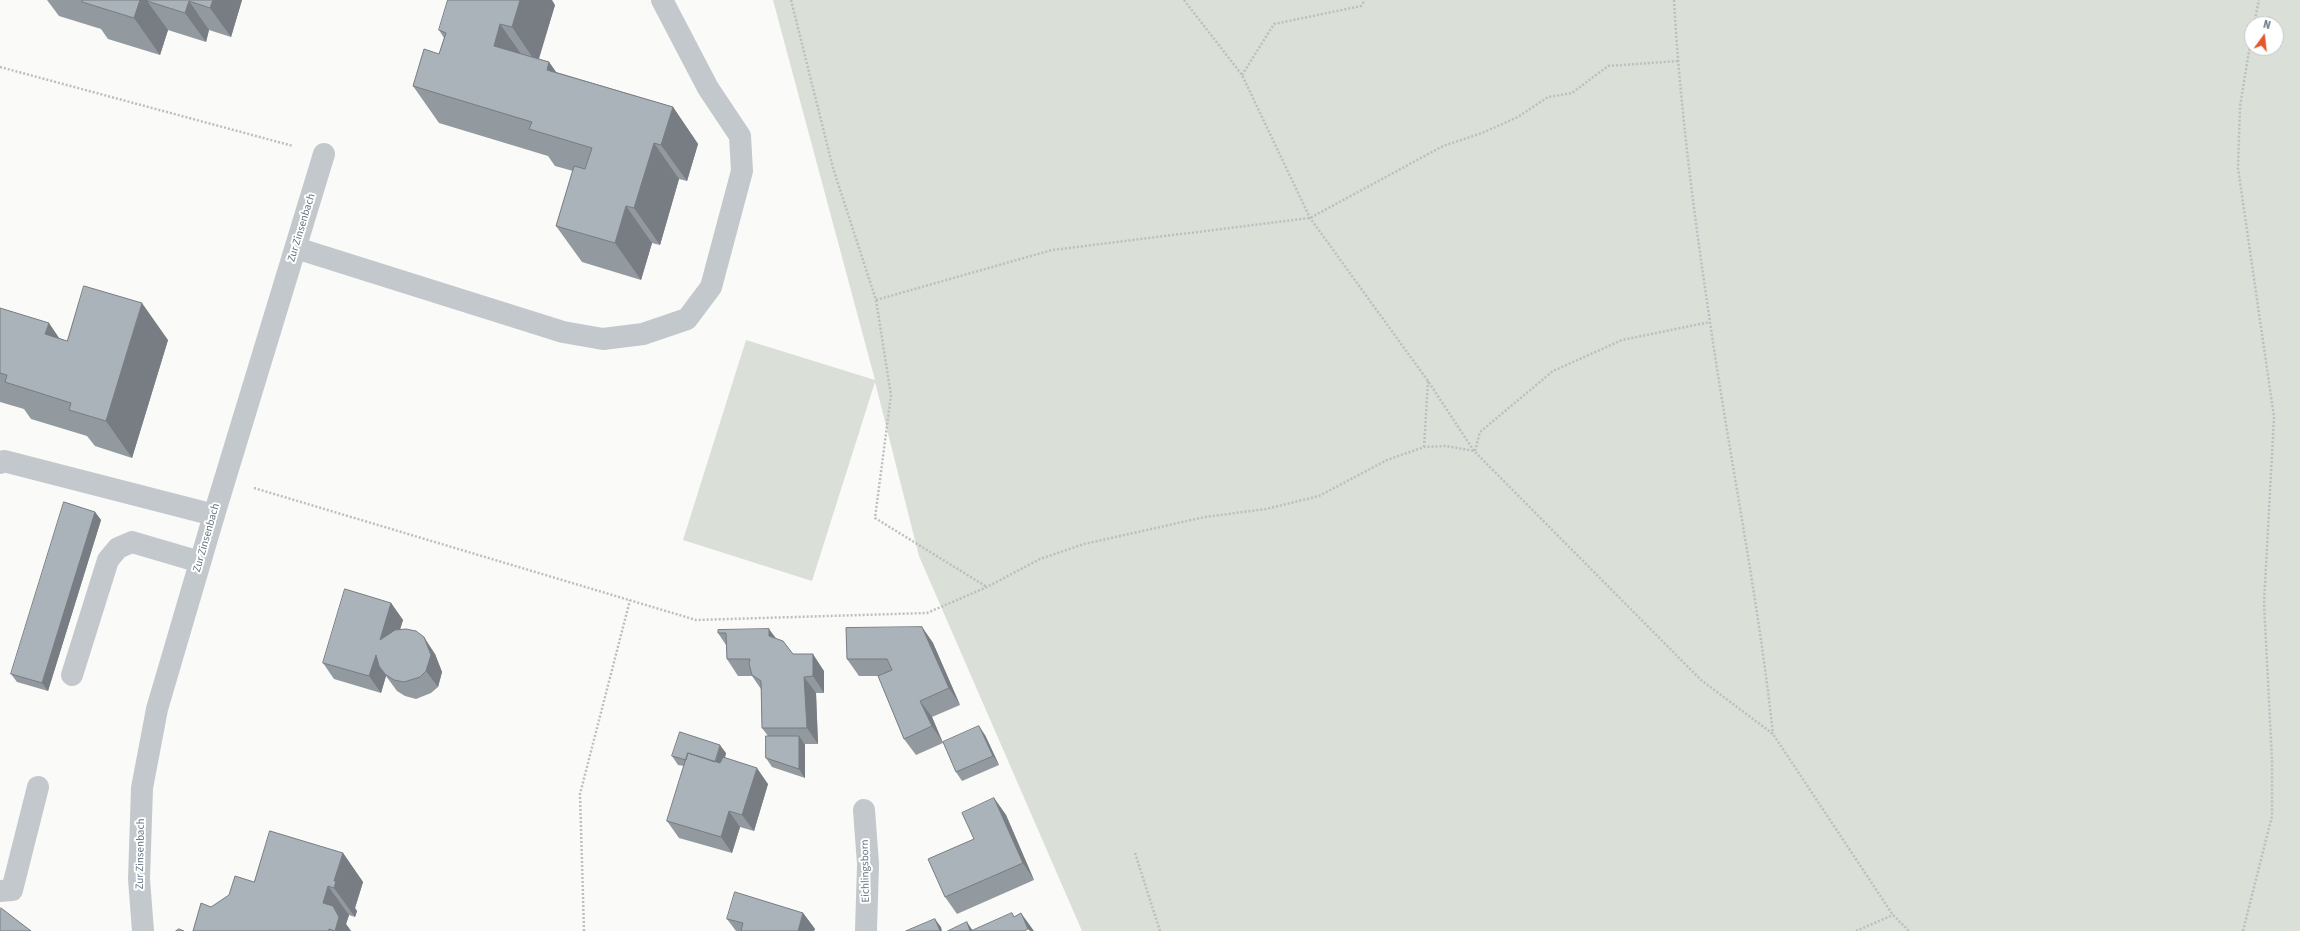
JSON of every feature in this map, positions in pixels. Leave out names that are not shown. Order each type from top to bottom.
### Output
[{"type":"street","points":[[296,248],[563,332],[603,339],[643,334],[687,319],[710,287],[742,171],[740,136],[708,88],[662,0]]},
{"type":"street","name":"Zur Zinsenbach","points":[[143,931],[138,879],[142,788],[157,709],[214,515],[324,154]]},
{"type":"street","points":[[0,463],[4,461],[214,515]]},
{"type":"street","points":[[72,675],[108,560],[118,548],[132,542],[200,562]]},
{"type":"street","points":[[0,891],[12,890],[38,787]]},
{"type":"street","name":"Eichlingsborn","points":[[864,810],[868,864],[866,931]]},
{"type":"path","points":[[791,0],[833,168],[876,300],[891,395],[875,518],[987,587]]},
{"type":"path","points":[[1184,0],[1242,75],[1310,218],[1428,381],[1474,451],[1701,680],[1773,734],[1894,915],[1909,931]]},
{"type":"path","points":[[1242,75],[1274,24],[1361,6],[1365,0]]},
{"type":"path","points":[[1674,0],[1678,61],[1710,322],[1764,651],[1773,734]]},
{"type":"path","points":[[2256,16],[2259,0]]},
{"type":"path","points":[[2243,931],[2272,816],[2272,760],[2264,603],[2274,417],[2238,168],[2240,106],[2248,56]]},
{"type":"path","points":[[876,300],[1052,250],[1310,218],[1443,146],[1482,133],[1518,117],[1548,97],[1572,93],[1608,66],[1678,61]]},
{"type":"path","points":[[0,67],[324,154]]},
{"type":"path","points":[[1474,451],[1480,432],[1553,371],[1622,340],[1710,322]]},
{"type":"path","points":[[1424,447],[1428,381]]},
{"type":"path","points":[[225,479],[696,620],[927,613],[987,587],[1040,559],[1084,544],[1205,517],[1266,509],[1319,496],[1387,460],[1424,447],[1446,446],[1474,451]]},
{"type":"path","points":[[584,931],[580,794],[630,600]]},
{"type":"path","points":[[1135,852],[1160,931]]},
{"type":"path","points":[[1856,931],[1894,915]]},
{"type":"shaded area","points":[[773,0],[2300,0],[2300,931],[1082,931],[919,556],[875,382],[812,581],[683,540],[746,340],[875,380]]},
{"type":"building","points":[[83,0],[140,0],[134,18],[82,2]]},
{"type":"building","points":[[213,0],[210,8],[189,1],[185,13],[147,1]]},
{"type":"building","points":[[448,0],[520,0],[512,27],[500,24],[494,46],[549,62],[547,70],[673,107],[661,145],[654,143],[634,208],[626,206],[615,243],[556,226],[574,166],[585,169],[592,148],[529,129],[532,122],[413,86],[424,49],[439,54],[446,33],[439,30]]},
{"type":"building","points":[[84,286],[142,303],[106,421],[69,410],[71,403],[5,382],[7,375],[0,373],[0,308],[49,323],[45,334],[67,341]]},
{"type":"building","points":[[64,502],[95,512],[42,683],[11,674]]},
{"type":"building","points":[[345,589],[391,603],[380,640],[395,630],[406,629],[416,631],[424,637],[431,655],[426,671],[420,677],[404,682],[394,680],[385,674],[379,666],[376,655],[369,676],[323,663]]},
{"type":"building","points":[[922,627],[949,688],[920,701],[932,726],[904,739],[878,676],[892,670],[887,659],[847,659],[846,628]]},
{"type":"building","points":[[769,629],[769,636],[783,641],[793,654],[813,654],[813,676],[804,677],[807,728],[762,728],[761,681],[752,675],[749,664],[750,659],[727,659],[726,633],[718,633],[718,630]]},
{"type":"building","points":[[979,726],[993,756],[956,772],[943,742]]},
{"type":"building","points":[[680,732],[720,745],[715,762],[688,753],[686,760],[672,756]]},
{"type":"building","points":[[766,736],[799,736],[799,769],[766,758]]},
{"type":"building","points":[[688,753],[720,763],[723,757],[757,768],[742,815],[729,811],[721,837],[667,821]]},
{"type":"building","points":[[994,798],[1023,863],[945,897],[928,859],[974,839],[962,813]]},
{"type":"building","points":[[270,831],[343,853],[334,881],[336,881],[334,888],[328,886],[323,903],[333,906],[339,917],[335,931],[329,929],[328,931],[193,931],[201,903],[211,907],[229,895],[235,876],[254,882]]},
{"type":"building","points":[[735,892],[803,913],[798,931],[741,931],[743,923],[727,919]]},
{"type":"building","points":[[1,908],[31,931],[0,931]]},
{"type":"building","points":[[1012,913],[1014,917],[1021,913],[1028,929],[1024,931],[971,931]]},
{"type":"building","points":[[935,919],[940,931],[906,931]]},
{"type":"building","points":[[967,922],[970,931],[948,931]]}]
